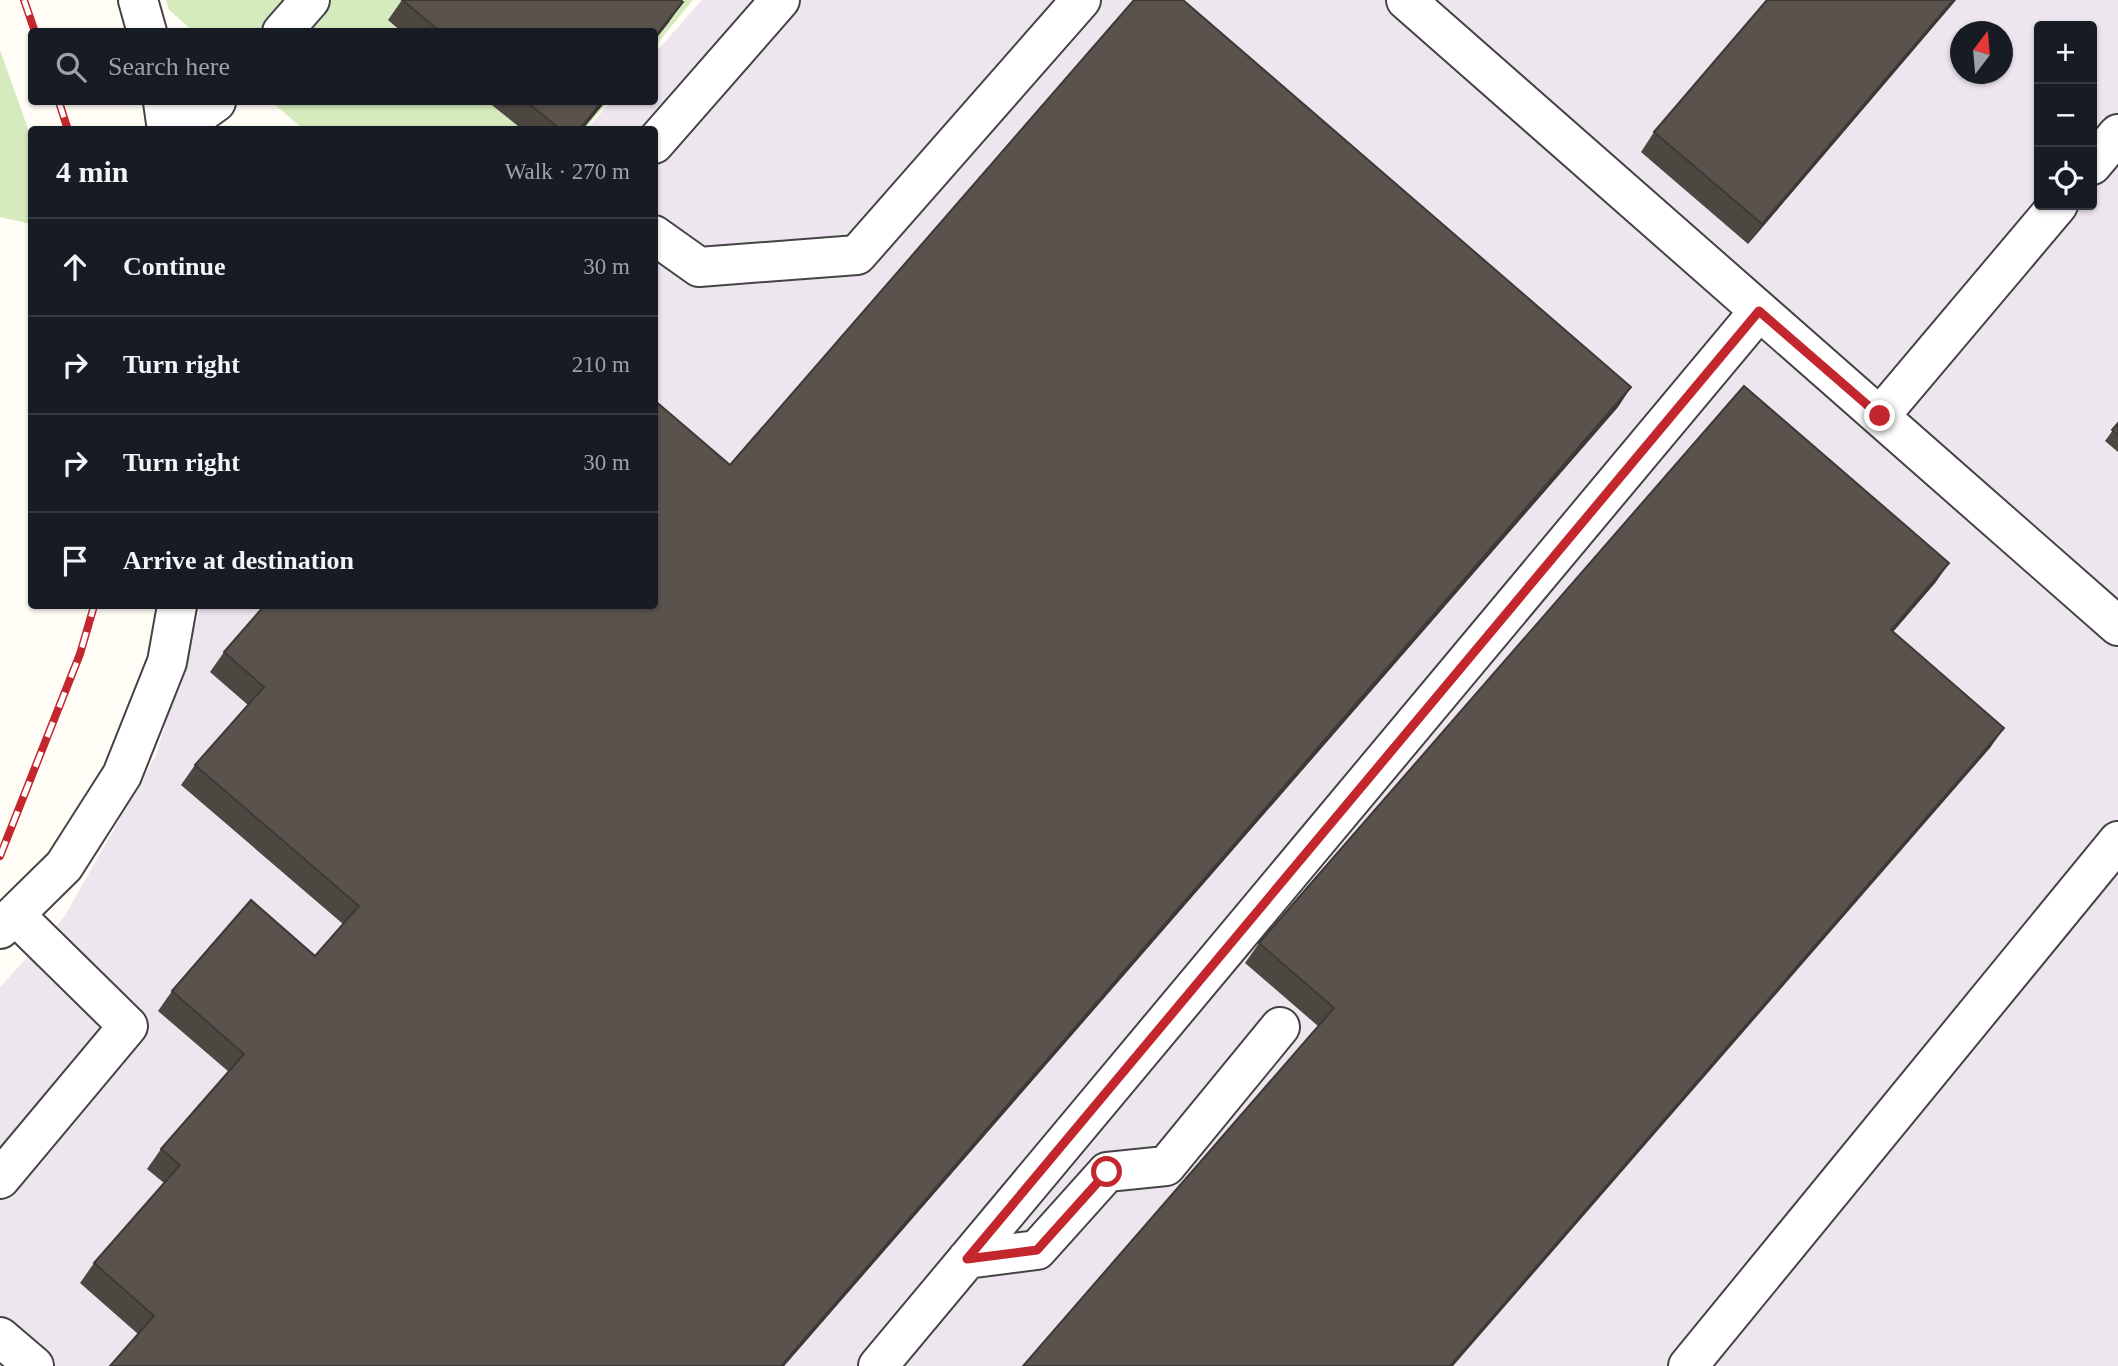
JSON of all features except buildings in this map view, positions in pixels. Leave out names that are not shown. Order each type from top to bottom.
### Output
[{"type":"street","points":[[138,0],[146,28]]},
{"type":"street","points":[[286,28],[310,0]]},
{"type":"street","points":[[658,139],[780,0]]},
{"type":"street","points":[[658,238],[699,267],[857,256],[1081,0]]},
{"type":"street","points":[[1406,0],[2118,626]]},
{"type":"street","points":[[163,105],[166,126]]},
{"type":"street","points":[[183,126],[212,105]]},
{"type":"street","points":[[2097,159],[2118,134]]},
{"type":"street","points":[[1880,416],[2054,210]]},
{"type":"street","points":[[878,1366],[1759,311]]},
{"type":"street","points":[[0,1179],[128,1026],[7,922],[64,866],[122,775],[167,662],[182,610]]},
{"type":"street","points":[[1688,1366],[2118,841]]},
{"type":"street","points":[[967,1259],[1037,1250],[1107,1172],[1166,1166],[1280,1027]]},
{"type":"street","points":[[0,1337],[34,1366]]},
{"type":"shaded area","points":[[702,0],[2118,0],[2118,1366],[0,1366],[0,987],[64,917],[156,755],[200,609],[658,609],[658,126],[589,126],[608,105],[658,105],[658,50]]},
{"type":"green space","points":[[166,0],[693,0],[658,42],[658,28],[190,28],[169,10]]},
{"type":"green space","points":[[0,50],[28,129],[28,223],[0,217]]},
{"type":"green space","points":[[275,105],[605,105],[587,126],[300,126]]},
{"type":"railway","points":[[24,0],[34,28]]},
{"type":"railway","points":[[60,105],[67,126]]},
{"type":"railway","points":[[0,856],[80,654],[93,609]]},
{"type":"route","points":[[1107,1172],[1037,1250],[967,1259],[1759,311],[1880,416]]}]
